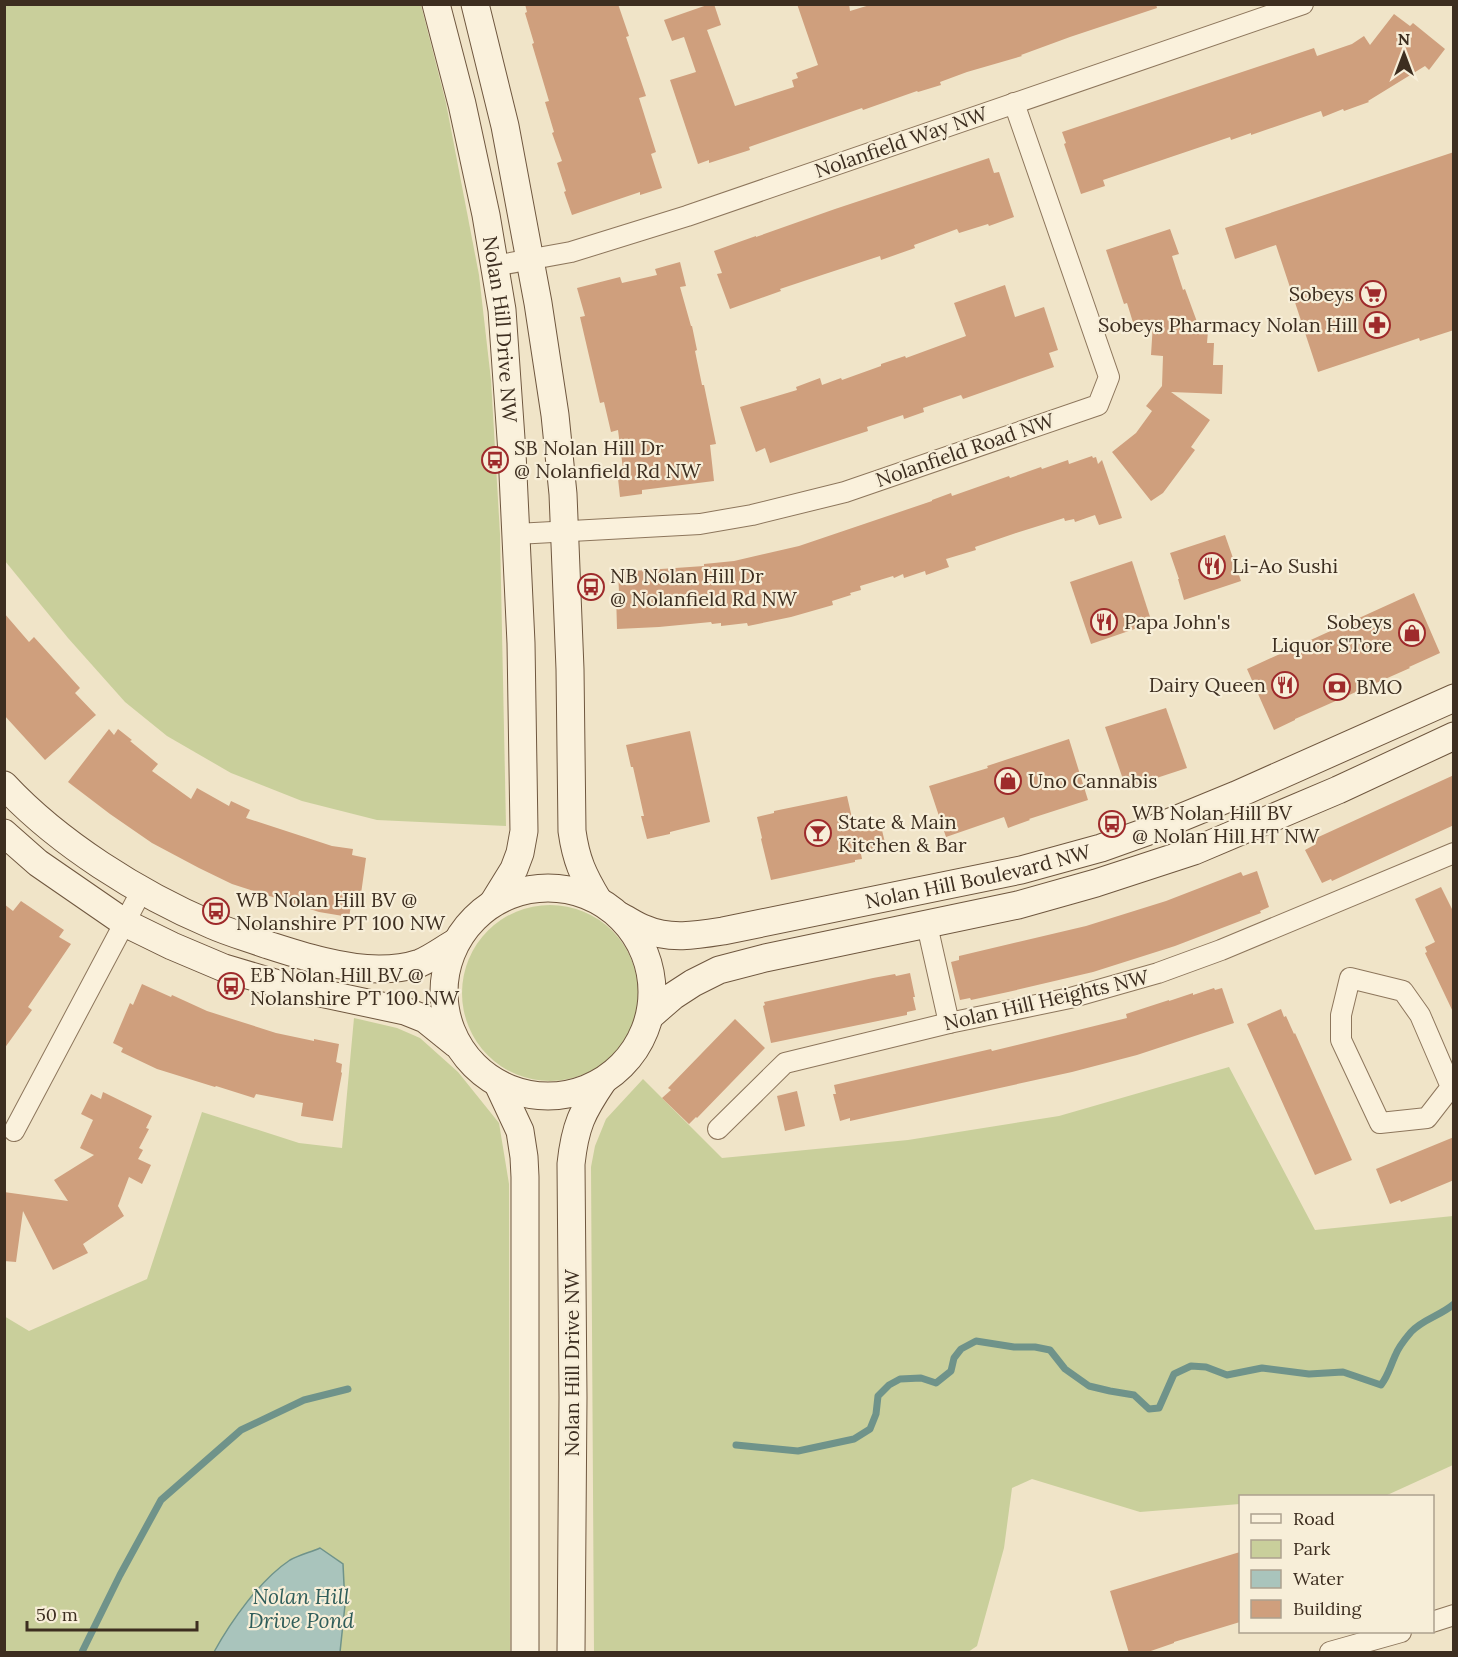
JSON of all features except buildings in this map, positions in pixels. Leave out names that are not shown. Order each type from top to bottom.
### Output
[{"type":"street","name":"Nolan Hill Drive NW","points":[[436,4],[462,104],[495,266],[502,310],[512,453],[521,643],[524,831],[514,869],[493,903]]},
{"type":"street","name":"Nolan Hill Drive NW","points":[[475,4],[505,126],[538,303],[555,415],[563,494],[570,669],[572,831],[575,854],[582,874],[598,900]]},
{"type":"street","name":"Nolanfield Way NW","points":[[495,266],[571,252],[687,216],[1304,4]]},
{"type":"street","name":"Nolanfield Road NW","points":[[516,534],[700,524],[752,515],[845,492],[1098,405],[1109,377],[1014,103]]},
{"type":"street","name":"Nolan Hill Boulevard NW","points":[[620,916],[646,930],[669,936],[694,935],[1021,870],[1101,848],[1146,832],[1294,770],[1454,698]]},
{"type":"street","name":"Nolan Hill Boulevard NW","points":[[650,1016],[673,996],[719,970],[765,958],[1018,905],[1096,883],[1194,851],[1338,790],[1454,736]]},
{"type":"street","points":[[4,785],[22,804],[106,868],[168,905],[214,926],[287,951],[338,964],[378,969],[420,963],[456,942]]},
{"type":"street","points":[[4,833],[38,862],[125,923],[224,968],[278,984],[405,1011],[425,1019],[459,1047],[476,1068],[498,1084],[524,1094],[551,1096],[578,1092],[603,1081],[624,1064],[635,1049],[650,1016],[653,989],[648,962],[637,937],[620,916],[598,900],[572,890],[545,887],[518,892],[493,903],[472,920],[456,942],[446,968],[443,995],[447,1022],[459,1047]]},
{"type":"street","name":"Nolan Hill Heights NW","points":[[718,1129],[785,1063],[949,1023],[1070,998],[1158,973],[1221,950],[1454,853]]},
{"type":"street","points":[[14,1131],[142,890]]},
{"type":"street","points":[[927,925],[949,1023]]},
{"type":"street","points":[[1350,978],[1403,991],[1420,1015],[1451,1086],[1426,1118],[1380,1123],[1341,1040],[1341,1015],[1350,978]]},
{"type":"street","name":"Nolan Hill Drive NW","points":[[571,1653],[573,1364],[571,1164],[578,1122],[586,1105],[603,1081]]},
{"type":"street","points":[[498,1084],[520,1131],[525,1178],[525,1653]]},
{"type":"street","points":[[1434,1621],[1454,1615]]},
{"type":"street","points":[[1330,1653],[1398,1633]]},
{"type":"green space","points":[[4,5],[421,5],[446,103],[479,275],[491,380],[500,534],[506,826],[377,820],[302,801],[231,773],[167,736],[125,702],[68,638],[5,561]]},
{"type":"green space","points":[[550,905],[584,912],[599,920],[612,931],[623,944],[631,959],[638,993],[631,1027],[623,1042],[612,1055],[599,1066],[584,1074],[550,1081],[516,1074],[501,1066],[488,1055],[477,1042],[469,1027],[462,993],[469,959],[477,944],[488,931],[501,920],[516,912]]},
{"type":"green space","points":[[354,1018],[397,1028],[420,1038],[458,1072],[499,1123],[509,1184],[510,1652],[5,1652],[4,1316],[29,1331],[147,1279],[202,1112],[299,1143],[342,1148]]},
{"type":"green space","points":[[1229,1067],[1315,1230],[1453,1216],[1453,1465],[1387,1495],[1239,1495],[1239,1504],[1140,1512],[1032,1479],[1012,1488],[1004,1548],[977,1646],[968,1652],[594,1652],[591,1167],[595,1146],[606,1119],[643,1079],[722,1158],[908,1140],[1059,1116]]},
{"type":"water","name":"Nolan Hill Drive Pond","points":[[320,1548],[343,1564],[345,1605],[340,1652],[214,1652],[229,1627],[268,1578],[290,1560]]},
{"type":"waterway","points":[[736,1445],[798,1451],[854,1439],[870,1429],[876,1414],[878,1396],[889,1385],[900,1379],[921,1378],[936,1383],[951,1371],[954,1358],[961,1349],[976,1341],[1050,1350],[1065,1369],[1089,1386],[1134,1395],[1149,1409],[1159,1408],[1174,1374],[1191,1366],[1206,1367],[1227,1375],[1262,1368],[1309,1374],[1343,1372],[1381,1385],[1398,1350],[1411,1332],[1454,1304]]},
{"type":"waterway","points":[[82,1652],[161,1500],[241,1430],[304,1400],[348,1389]]},
{"type":"place","name":"Sobeys","points":[[1373,294]]},
{"type":"place","name":"Sobeys Pharmacy Nolan Hill","points":[[1377,325]]},
{"type":"place","name":"SB Nolan Hill Dr @ Nolanfield Rd NW","points":[[495,460]]},
{"type":"place","name":"Li-Ao Sushi","points":[[1212,566]]},
{"type":"place","name":"NB Nolan Hill Dr @ Nolanfield Rd NW","points":[[591,587]]},
{"type":"place","name":"Papa John's","points":[[1104,622]]},
{"type":"place","name":"Sobeys Liquor STore","points":[[1412,633]]},
{"type":"place","name":"Dairy Queen","points":[[1285,685]]},
{"type":"place","name":"BMO","points":[[1337,687]]},
{"type":"place","name":"Uno Cannabis","points":[[1008,781]]},
{"type":"place","name":"WB Nolan Hill BV @ Nolan Hill HT NW","points":[[1112,824]]},
{"type":"place","name":"State & Main Kitchen & Bar","points":[[818,833]]},
{"type":"place","name":"WB Nolan Hill BV @ Nolanshire PT 100 NW","points":[[216,911]]},
{"type":"place","name":"EB Nolan Hill BV @ Nolanshire PT 100 NW","points":[[231,986]]}]
